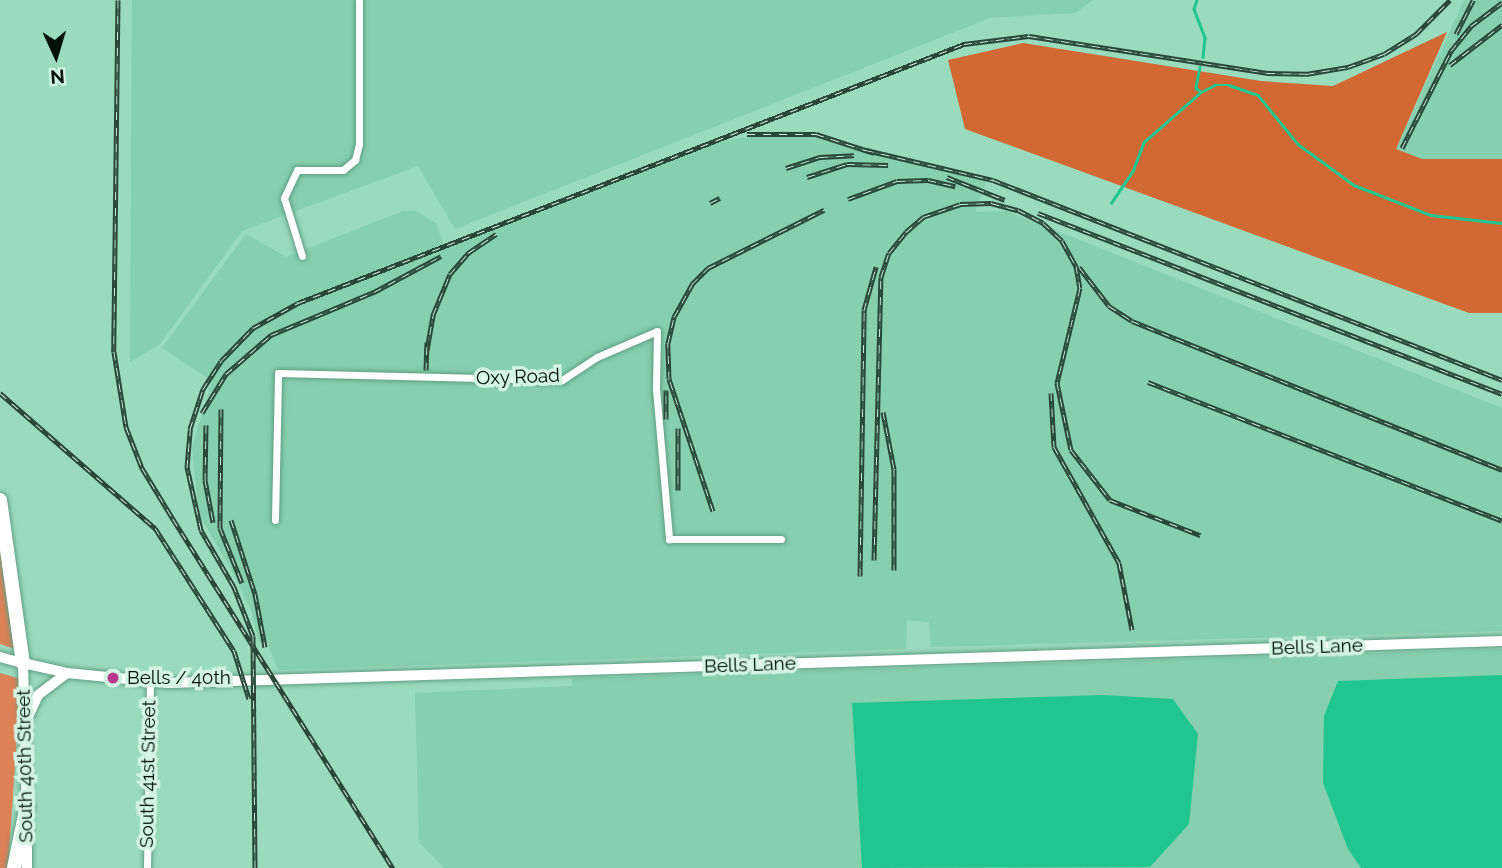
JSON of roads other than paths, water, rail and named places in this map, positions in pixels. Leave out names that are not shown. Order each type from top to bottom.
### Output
[{"type":"highway","points":[[0,500],[23,663]]},
{"type":"highway","points":[[15,868],[27,804]]},
{"type":"main road","name":"Bells Lane","points":[[0,657],[23,663]]},
{"type":"main road","name":"South 40th Street","points":[[23,663],[27,719],[27,868]]},
{"type":"street","points":[[302,256],[285,207],[297,170],[344,170],[357,152],[359,0]]},
{"type":"street","name":"Oxy Road","points":[[275,520],[278,373],[562,380],[597,356],[657,331],[656,389],[670,539],[781,539]]},
{"type":"street","name":"Bells Lane","points":[[23,663],[68,673],[150,680],[256,681],[1502,640]]},
{"type":"street","points":[[27,719],[38,695],[68,673]]},
{"type":"street","name":"South 41st Street","points":[[147,868],[150,680]]},
{"type":"waterway","points":[[1197,0],[1194,9],[1205,38],[1203,57]]},
{"type":"waterway","points":[[1200,67],[1196,88],[1201,92],[1215,85],[1229,85],[1258,95],[1298,144],[1354,185],[1431,215],[1502,223]]},
{"type":"waterway","points":[[1111,203],[1133,170],[1144,142],[1201,92]]},
{"type":"railway","points":[[118,0],[114,352],[126,427],[142,468],[393,868]]},
{"type":"railway","points":[[255,868],[253,636],[234,587],[201,530],[187,467],[190,429],[203,389],[221,361],[253,328],[298,303],[964,44],[1029,36],[1267,73],[1306,74],[1348,67],[1384,54],[1416,34],[1450,0]]},
{"type":"railway","points":[[1456,34],[1473,0]]},
{"type":"railway","points":[[1402,148],[1451,51],[1471,26],[1502,3]]},
{"type":"railway","points":[[1450,65],[1502,25]]},
{"type":"railway","points":[[747,134],[816,134],[874,153]]},
{"type":"railway","points":[[866,150],[993,180],[1502,380]]},
{"type":"railway","points":[[786,168],[820,157],[854,155]]},
{"type":"railway","points":[[807,177],[847,164],[888,165]]},
{"type":"railway","points":[[947,177],[1005,200]]},
{"type":"railway","points":[[848,199],[897,181],[928,180],[955,186]]},
{"type":"railway","points":[[710,203],[720,198]]},
{"type":"railway","points":[[874,560],[881,277],[889,253],[906,232],[923,217],[960,204],[991,203],[1018,210],[1043,223],[1062,241],[1076,266],[1080,288],[1057,383],[1071,450],[1110,500],[1200,535]]},
{"type":"railway","points":[[713,511],[669,379],[668,343],[674,317],[692,284],[708,268],[824,210]]},
{"type":"railway","points":[[1038,213],[1502,394]]},
{"type":"railway","points":[[427,350],[433,315],[450,274],[468,253],[496,234]]},
{"type":"railway","points":[[202,413],[226,374],[271,335],[374,292],[441,256]]},
{"type":"railway","points":[[860,576],[864,310],[876,267]]},
{"type":"railway","points":[[1079,267],[1109,306],[1132,321],[1502,470]]},
{"type":"railway","points":[[426,370],[427,342]]},
{"type":"railway","points":[[1148,382],[1502,521]]},
{"type":"railway","points":[[666,390],[666,419]]},
{"type":"railway","points":[[0,393],[155,528],[234,651],[249,699]]},
{"type":"railway","points":[[1051,393],[1054,447],[1119,563],[1132,630]]},
{"type":"railway","points":[[221,409],[220,528],[242,583]]},
{"type":"railway","points":[[883,412],[894,469],[894,570]]},
{"type":"railway","points":[[206,425],[205,480],[213,522]]},
{"type":"railway","points":[[678,428],[678,490]]},
{"type":"railway","points":[[231,520],[255,594],[265,647]]},
{"type":"place","name":"Bells / 40th","points":[[113,678]]}]
